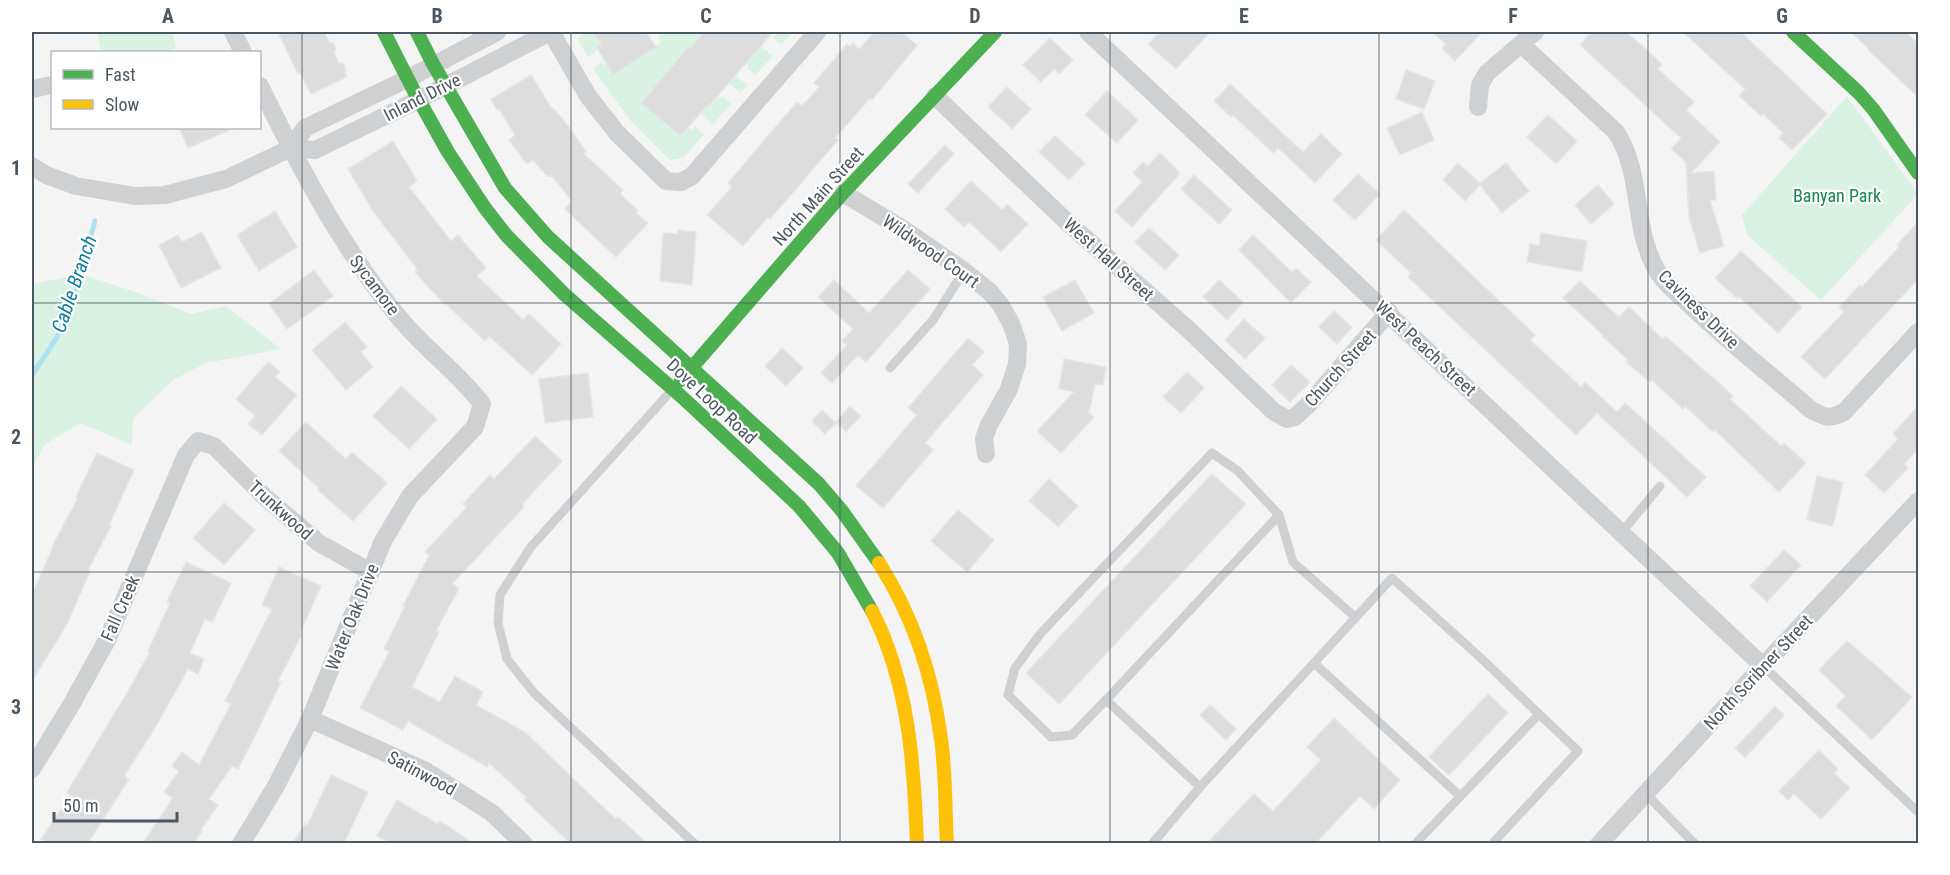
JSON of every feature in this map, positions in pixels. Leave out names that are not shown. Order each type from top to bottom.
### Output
[{"type":"main road","name":"Dove Loop Road","points":[[384,32],[418,100],[454,164],[484,208],[529,260],[793,500],[836,552],[866,599],[891,653],[907,712],[914,769],[917,843]]},
{"type":"main road","name":"Dove Loop Road","points":[[417,32],[445,86],[505,189],[548,237],[824,490],[856,527],[906,611],[936,706],[941,738],[946,843]]},
{"type":"main road","name":"North Main Street","points":[[673,389],[843,194],[995,32]]},
{"type":"main road","points":[[1793,32],[1859,93],[1918,173]]},
{"type":"street","points":[[233,32],[242,51]]},
{"type":"street","name":"Inland Drive","points":[[32,166],[46,175],[87,188],[135,196],[165,195],[226,179],[291,148],[305,128],[497,32]]},
{"type":"street","points":[[550,32],[588,96],[617,133],[666,181],[681,182],[692,176],[817,32]]},
{"type":"street","name":"Inland Drive","points":[[291,148],[315,150],[550,32]]},
{"type":"street","name":"West Peach Street","points":[[1088,32],[1389,312],[1763,666]]},
{"type":"street","points":[[1478,107],[1480,85],[1487,73],[1535,32]]},
{"type":"street","name":"Caviness Drive","points":[[1522,45],[1616,132],[1624,145],[1638,194],[1639,223],[1655,268],[1671,287],[1713,326],[1810,409],[1823,416],[1834,417],[1844,412],[1918,332]]},
{"type":"street","points":[[32,89],[51,85]]},
{"type":"street","name":"Sycamore","points":[[261,88],[291,148],[351,254],[403,322],[468,385],[482,404]]},
{"type":"street","name":"West Hall Street","points":[[935,96],[1066,221],[1190,331],[1273,411],[1287,419]]},
{"type":"street","name":"Wildwood Court","points":[[843,194],[903,229],[964,271],[989,291],[1011,323],[1018,344],[1017,364],[1009,389],[988,427],[984,439],[986,454]]},
{"type":"street","name":"Church Street","points":[[1287,419],[1295,417],[1308,405],[1389,312]]},
{"type":"street","name":"Water Oak Drive","points":[[241,843],[276,786],[310,719],[383,541],[410,496],[475,427],[482,404]]},
{"type":"street","name":"Trunkwood","points":[[198,441],[214,446],[265,497],[319,543],[371,572]]},
{"type":"street","name":"Fall Creek","points":[[32,769],[107,640],[186,455],[198,441]]},
{"type":"street","name":"North Scribner Street","points":[[1599,843],[1918,501]]},
{"type":"street","name":"Satinwood","points":[[310,719],[426,771],[492,813],[524,843]]},
{"type":"lane","points":[[890,368],[933,320],[964,271]]},
{"type":"lane","points":[[673,389],[530,548],[500,595],[498,623],[507,659],[534,693],[695,843]]},
{"type":"lane","points":[[1279,515],[1072,735],[1051,737],[1008,695],[1015,668],[1041,633],[1212,453],[1238,471],[1279,515],[1293,561],[1355,617]]},
{"type":"lane","points":[[1622,532],[1660,486]]},
{"type":"lane","points":[[1152,843],[1200,787],[1392,578],[1482,659],[1578,751],[1492,843]]},
{"type":"lane","points":[[1314,663],[1460,796]]},
{"type":"lane","points":[[1763,666],[1918,812]]},
{"type":"lane","points":[[1106,700],[1200,787]]},
{"type":"lane","points":[[1415,843],[1539,714]]},
{"type":"lane","points":[[1646,794],[1695,843]]},
{"type":"green space","points":[[97,32],[173,32],[176,48],[171,51],[101,51]]},
{"type":"green space","points":[[591,32],[620,32],[597,47],[598,49],[588,57],[577,38]]},
{"type":"green space","points":[[656,32],[704,32],[695,43],[747,85],[740,93],[688,47],[667,71],[708,107],[718,96],[721,98],[723,96],[731,104],[713,124],[661,79],[642,101],[642,104],[679,136],[688,127],[692,130],[695,127],[704,134],[683,158],[670,160],[630,120],[593,69],[602,62],[614,75],[660,43]]},
{"type":"green space","points":[[729,32],[742,32],[773,56],[755,75],[747,68],[749,66],[746,63],[754,53]]},
{"type":"green space","points":[[774,32],[793,32],[781,45],[773,38],[776,34]]},
{"type":"green space","name":"Banyan Park","points":[[1847,96],[1918,194],[1821,300],[1747,235],[1742,215]]},
{"type":"green space","points":[[80,274],[192,314],[226,306],[281,349],[206,363],[173,380],[133,419],[132,445],[81,423],[45,444],[32,469],[32,284]]},
{"type":"building","points":[[278,32],[324,32],[329,42],[333,43],[336,48],[334,53],[339,63],[344,64],[347,77],[311,94],[300,73],[298,74]]},
{"type":"building","points":[[593,32],[646,32],[656,47],[613,75],[597,47],[601,44]]},
{"type":"building","points":[[704,32],[773,32],[680,136],[641,103],[688,47],[690,48]]},
{"type":"building","points":[[874,32],[901,32],[917,45],[872,100],[870,98],[835,138],[838,140],[796,189],[743,246],[707,215],[732,187],[728,183],[797,102],[802,106],[819,87],[814,83],[847,44],[850,46],[853,43],[859,49]]},
{"type":"building","points":[[1160,32],[1210,32],[1176,69],[1148,44]]},
{"type":"building","points":[[1432,32],[1482,32],[1455,61],[1442,48],[1446,44]]},
{"type":"building","points":[[1592,32],[1626,32],[1640,44],[1662,64],[1658,69],[1694,102],[1686,110],[1720,142],[1691,173],[1714,171],[1716,200],[1710,200],[1724,246],[1700,253],[1689,217],[1686,162],[1671,149],[1681,138],[1580,45]]},
{"type":"building","points":[[1683,32],[1741,32],[1827,114],[1792,150],[1779,138],[1783,133],[1739,96],[1745,89]]},
{"type":"building","points":[[1851,32],[1906,32],[1918,44],[1918,97],[1868,50]]},
{"type":"building","points":[[1050,38],[1073,60],[1059,74],[1054,69],[1041,82],[1023,65]]},
{"type":"building","points":[[1406,70],[1435,81],[1424,109],[1396,99]]},
{"type":"building","points":[[531,75],[552,109],[562,118],[583,147],[586,152],[584,154],[623,190],[620,194],[648,223],[616,257],[565,209],[572,201],[552,176],[547,176],[533,160],[527,164],[509,140],[515,135],[491,99]]},
{"type":"building","points":[[1230,84],[1303,152],[1321,134],[1342,154],[1315,183],[1278,148],[1273,153],[1233,115],[1231,117],[1214,101]]},
{"type":"building","points":[[1007,87],[1031,109],[1012,129],[988,107]]},
{"type":"building","points":[[1107,91],[1138,120],[1117,143],[1085,115]]},
{"type":"building","points":[[1422,112],[1434,140],[1400,155],[1387,128]]},
{"type":"building","points":[[1548,115],[1577,141],[1556,164],[1527,137]]},
{"type":"building","points":[[179,129],[233,129],[188,148]]},
{"type":"building","points":[[1055,136],[1085,163],[1069,180],[1039,152]]},
{"type":"building","points":[[393,141],[417,181],[409,187],[451,241],[458,235],[486,268],[477,276],[523,320],[529,314],[561,344],[532,375],[489,336],[485,341],[444,304],[415,272],[418,270],[373,211],[348,169]]},
{"type":"building","points":[[945,145],[954,154],[918,193],[908,184]]},
{"type":"building","points":[[1160,153],[1180,173],[1132,227],[1115,211],[1142,182],[1133,173],[1143,162],[1148,166]]},
{"type":"building","points":[[1458,163],[1480,183],[1506,163],[1529,191],[1502,213],[1480,185],[1465,201],[1443,180]]},
{"type":"building","points":[[1358,174],[1380,194],[1355,220],[1333,200]]},
{"type":"building","points":[[1194,175],[1232,210],[1219,224],[1181,189]]},
{"type":"building","points":[[971,181],[1002,210],[1007,204],[1028,224],[1001,252],[969,222],[964,227],[945,209]]},
{"type":"building","points":[[1598,185],[1614,204],[1591,224],[1575,205]]},
{"type":"building","points":[[1404,210],[1535,335],[1530,340],[1581,387],[1585,382],[1617,412],[1625,403],[1706,477],[1687,497],[1597,413],[1576,435],[1408,277],[1411,273],[1376,240]]},
{"type":"building","points":[[275,211],[297,247],[259,271],[237,235]]},
{"type":"building","points":[[1918,222],[1918,279],[1825,379],[1801,357],[1844,312],[1839,307],[1860,285],[1862,287],[1899,247],[1897,245]]},
{"type":"building","points":[[1149,228],[1179,255],[1165,270],[1135,242]]},
{"type":"building","points":[[678,230],[696,232],[692,285],[660,281],[663,233],[678,234]]},
{"type":"building","points":[[202,232],[221,268],[181,288],[159,245],[178,235],[182,242]]},
{"type":"building","points":[[1541,233],[1587,241],[1582,272],[1527,262],[1530,244],[1539,246]]},
{"type":"building","points":[[1253,235],[1292,272],[1296,268],[1311,282],[1291,303],[1239,250]]},
{"type":"building","points":[[1741,251],[1802,307],[1778,333],[1715,278]]},
{"type":"building","points":[[314,270],[333,296],[287,329],[269,304]]},
{"type":"building","points":[[908,270],[930,289],[866,362],[858,355],[832,383],[821,373],[847,345],[842,341],[853,329],[818,297],[834,280],[869,313]]},
{"type":"building","points":[[1075,280],[1094,313],[1062,331],[1043,297]]},
{"type":"building","points":[[1219,280],[1243,302],[1227,320],[1203,297]]},
{"type":"building","points":[[1580,281],[1619,317],[1629,307],[1663,339],[1665,336],[1719,383],[1733,396],[1730,399],[1781,446],[1784,443],[1806,463],[1779,492],[1715,430],[1713,432],[1685,406],[1683,409],[1652,380],[1650,382],[1626,362],[1628,360],[1563,298]]},
{"type":"building","points":[[1334,311],[1352,327],[1337,344],[1319,327]]},
{"type":"building","points":[[1244,319],[1265,338],[1245,359],[1225,340]]},
{"type":"building","points":[[345,322],[367,347],[361,352],[373,367],[346,390],[312,350]]},
{"type":"building","points":[[968,338],[984,352],[972,365],[983,375],[925,443],[933,450],[883,508],[856,486],[917,415],[908,408]]},
{"type":"building","points":[[782,348],[803,368],[786,386],[765,366]]},
{"type":"building","points":[[1064,359],[1106,367],[1103,385],[1095,384],[1089,413],[1094,417],[1061,453],[1037,431],[1074,392],[1059,389]]},
{"type":"building","points":[[268,362],[280,372],[275,377],[297,395],[262,435],[248,424],[255,416],[236,399]]},
{"type":"building","points":[[1291,365],[1310,382],[1290,402],[1272,385]]},
{"type":"building","points":[[1187,372],[1204,388],[1181,413],[1163,397]]},
{"type":"building","points":[[588,373],[593,417],[545,423],[539,379]]},
{"type":"building","points":[[401,386],[437,419],[409,449],[373,416]]},
{"type":"building","points":[[850,406],[861,416],[846,432],[836,422]]},
{"type":"building","points":[[1918,406],[1918,449],[1904,464],[1908,468],[1884,493],[1865,475],[1898,439],[1893,434]]},
{"type":"building","points":[[822,410],[836,423],[825,434],[812,421]]},
{"type":"building","points":[[306,422],[346,459],[352,452],[387,483],[353,521],[279,451]]},
{"type":"building","points":[[535,436],[562,461],[522,504],[524,507],[452,584],[459,588],[436,631],[439,632],[412,687],[440,702],[455,676],[483,692],[476,705],[525,732],[616,819],[618,817],[647,843],[570,843],[524,799],[526,797],[489,763],[487,767],[408,721],[403,730],[360,708],[389,652],[384,649],[429,555],[425,552],[467,507],[463,504],[490,475],[494,479]]},
{"type":"building","points":[[97,453],[134,470],[109,525],[111,526],[88,570],[90,571],[67,624],[32,681],[32,595]]},
{"type":"building","points":[[1212,474],[1246,504],[1059,704],[1026,673]]},
{"type":"building","points":[[1817,476],[1843,482],[1833,526],[1807,520]]},
{"type":"building","points":[[1049,479],[1078,506],[1058,527],[1029,501]]},
{"type":"building","points":[[224,503],[255,530],[224,565],[193,538]]},
{"type":"building","points":[[958,510],[994,540],[967,572],[931,541]]},
{"type":"building","points":[[1784,550],[1801,565],[1767,602],[1750,586]]},
{"type":"building","points":[[186,562],[231,583],[212,623],[205,619],[190,653],[204,659],[198,674],[188,669],[124,776],[129,779],[88,843],[48,843],[41,839],[71,795],[67,792],[150,652],[148,651],[170,603],[167,602]]},
{"type":"building","points":[[279,567],[321,586],[300,633],[302,634],[278,681],[281,682],[257,732],[238,769],[232,766],[209,799],[218,805],[194,843],[143,843],[173,798],[164,792],[179,771],[172,766],[182,752],[199,765],[231,704],[225,701],[272,609],[262,605]]},
{"type":"building","points":[[1847,641],[1912,697],[1872,740],[1836,706],[1846,696],[1819,670]]},
{"type":"building","points":[[1488,694],[1508,713],[1449,775],[1429,757]]},
{"type":"building","points":[[1210,705],[1236,729],[1226,740],[1200,715]]},
{"type":"building","points":[[1775,706],[1784,715],[1745,758],[1735,748]]},
{"type":"building","points":[[1334,718],[1400,780],[1374,809],[1360,796],[1316,843],[1207,843],[1254,794],[1273,811],[1321,760],[1307,747]]},
{"type":"building","points":[[1819,750],[1838,769],[1834,773],[1850,788],[1821,819],[1794,794],[1788,800],[1779,791]]},
{"type":"building","points":[[331,775],[368,792],[344,843],[293,843],[305,824],[307,826]]},
{"type":"building","points":[[397,800],[438,824],[440,821],[473,843],[390,843],[377,836]]},
{"type":"waterway","name":"Cable Branch","points":[[32,375],[56,339],[74,295],[95,221]]},
{"type":"traffic: fast","points":[[384,32],[448,152],[506,235],[564,294],[682,397],[799,506],[838,553],[872,611]]},
{"type":"traffic: fast","points":[[417,32],[505,188],[548,237],[819,484],[842,511],[879,563]]},
{"type":"traffic: fast","points":[[681,380],[843,193],[995,32]]},
{"type":"traffic: fast","points":[[1793,32],[1859,93],[1918,173]]},
{"type":"traffic: slow","points":[[879,563],[902,604],[920,648],[933,693],[943,752],[947,844]]},
{"type":"traffic: slow","points":[[872,611],[884,639],[902,695],[911,754],[917,844]]}]
